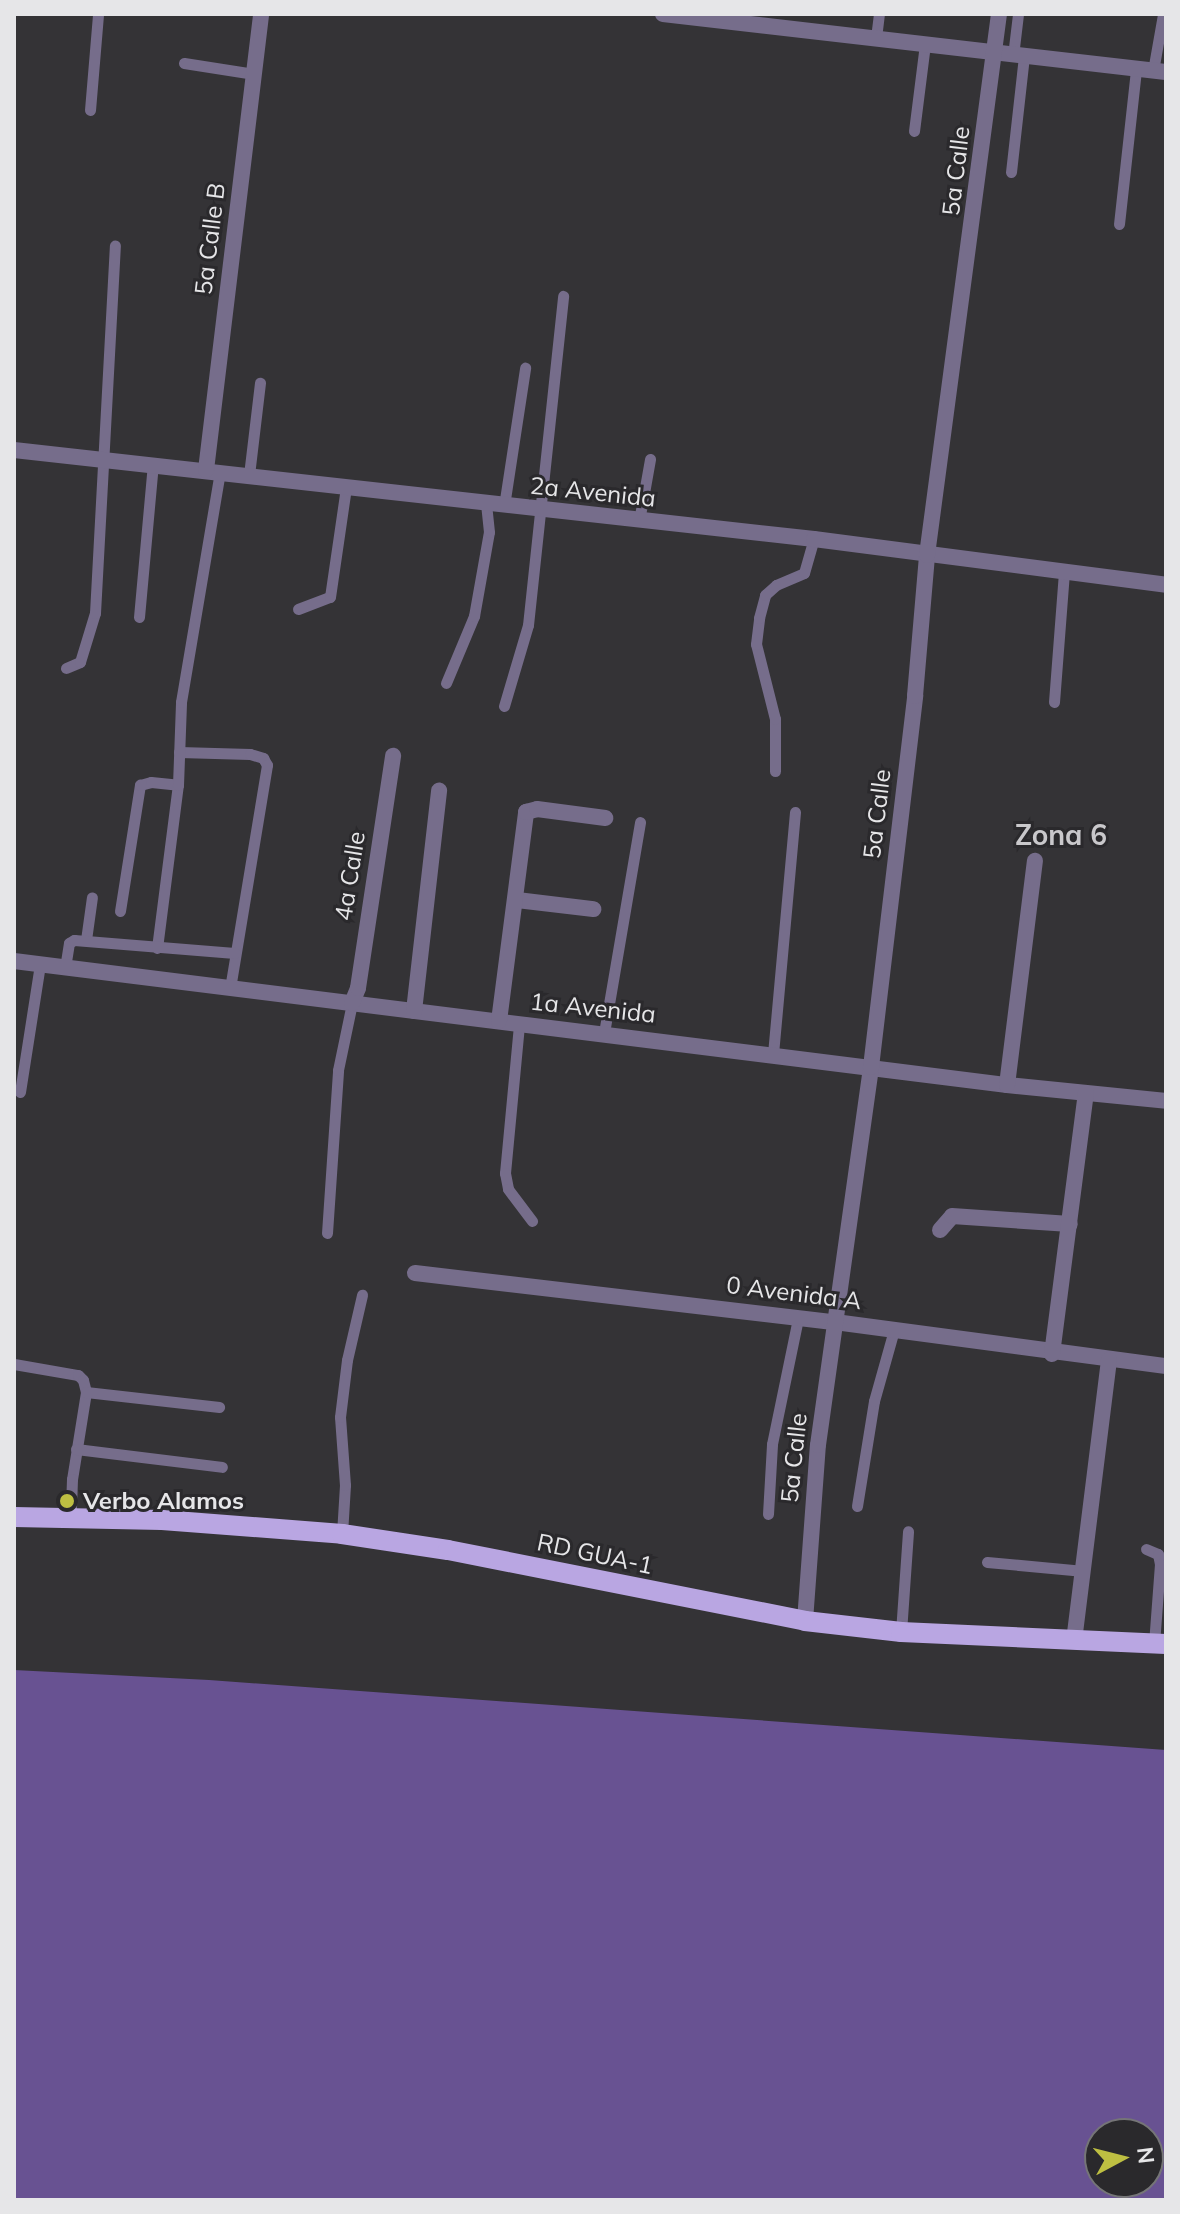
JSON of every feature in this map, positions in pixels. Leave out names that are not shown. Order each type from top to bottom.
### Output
[{"type":"main road","name":"RD GUA-1","points":[[14,1517],[264,1526],[342,1534],[448,1550],[805,1621],[901,1632],[1160,1644]]},
{"type":"street","name":"5a Calle B","points":[[213,470],[261,14]]},
{"type":"street","points":[[667,14],[798,22],[876,38],[1152,71]]},
{"type":"street","name":"5a Calle","points":[[805,1621],[818,1445],[871,1067],[915,696],[927,555],[999,14]]},
{"type":"street","name":"2a Avenida","points":[[14,450],[213,470],[540,511],[814,539],[1166,585]]},
{"type":"street","name":"4a Calle","points":[[352,1003],[358,988],[393,756]]},
{"type":"street","points":[[414,1011],[439,790]]},
{"type":"street","points":[[499,1021],[526,812],[530,809],[605,818]]},
{"type":"street","points":[[1007,1085],[1035,861]]},
{"type":"street","points":[[517,900],[593,909]]},
{"type":"street","name":"1a Avenida","points":[[14,961],[1007,1085],[1166,1101]]},
{"type":"street","points":[[1052,1354],[1086,1093]]},
{"type":"street","points":[[940,1230],[952,1216],[1070,1224]]},
{"type":"street","name":"0 Avenida A","points":[[415,1273],[835,1322],[1052,1354],[1166,1366]]},
{"type":"street","points":[[1074,1641],[1109,1360]]},
{"type":"lane","points":[[90,110],[98,14]]},
{"type":"lane","points":[[876,38],[879,14]]},
{"type":"lane","points":[[1011,172],[1019,56],[1018,14]]},
{"type":"lane","points":[[1119,224],[1163,14]]},
{"type":"lane","points":[[914,131],[925,44]]},
{"type":"lane","points":[[184,63],[254,74]]},
{"type":"lane","points":[[66,668],[80,662],[95,613],[106,459],[107,360],[115,246]]},
{"type":"lane","points":[[504,706],[528,625],[563,296]]},
{"type":"lane","points":[[504,506],[525,368]]},
{"type":"lane","points":[[249,475],[260,383]]},
{"type":"lane","points":[[639,521],[650,459]]},
{"type":"lane","points":[[139,617],[153,464]]},
{"type":"lane","points":[[157,948],[178,785],[181,702],[213,470]]},
{"type":"lane","points":[[298,609],[330,597],[346,487]]},
{"type":"lane","points":[[446,683],[474,616],[489,532],[486,504]]},
{"type":"lane","points":[[775,771],[775,719],[756,644],[759,618],[765,595],[776,585],[804,573],[814,539]]},
{"type":"lane","points":[[1054,702],[1064,572]]},
{"type":"lane","points":[[179,752],[250,754],[263,758],[267,765],[230,989]]},
{"type":"lane","points":[[120,911],[140,785],[151,782],[178,785]]},
{"type":"lane","points":[[773,1054],[795,812]]},
{"type":"lane","points":[[604,1033],[640,822]]},
{"type":"lane","points":[[86,940],[92,897]]},
{"type":"lane","points":[[65,968],[70,940],[234,953]]},
{"type":"lane","points":[[20,1092],[40,965]]},
{"type":"lane","points":[[327,1233],[338,1070],[352,1003]]},
{"type":"lane","points":[[519,1025],[505,1173],[508,1189],[532,1221]]},
{"type":"lane","points":[[342,1534],[345,1485],[340,1417],[347,1360],[362,1295]]},
{"type":"lane","points":[[768,1514],[772,1444],[798,1318]]},
{"type":"lane","points":[[857,1506],[874,1401],[894,1330]]},
{"type":"lane","points":[[14,1364],[78,1375],[83,1380],[86,1392],[76,1449],[71,1517]]},
{"type":"lane","points":[[86,1392],[219,1407]]},
{"type":"lane","points":[[76,1449],[222,1467]]},
{"type":"lane","points":[[901,1632],[908,1531]]},
{"type":"lane","points":[[1146,1549],[1158,1554],[1160,1564],[1160,1644]]},
{"type":"lane","points":[[987,1562],[1084,1571]]},
{"type":"shaded area","points":[[14,1670],[209,1680],[1166,1750],[1166,2200],[14,2200]]},
{"type":"place","name":"Verbo Alamos","points":[[67,1501]]},
{"type":"district","name":"Zona 6","points":[[1061,835]]}]
